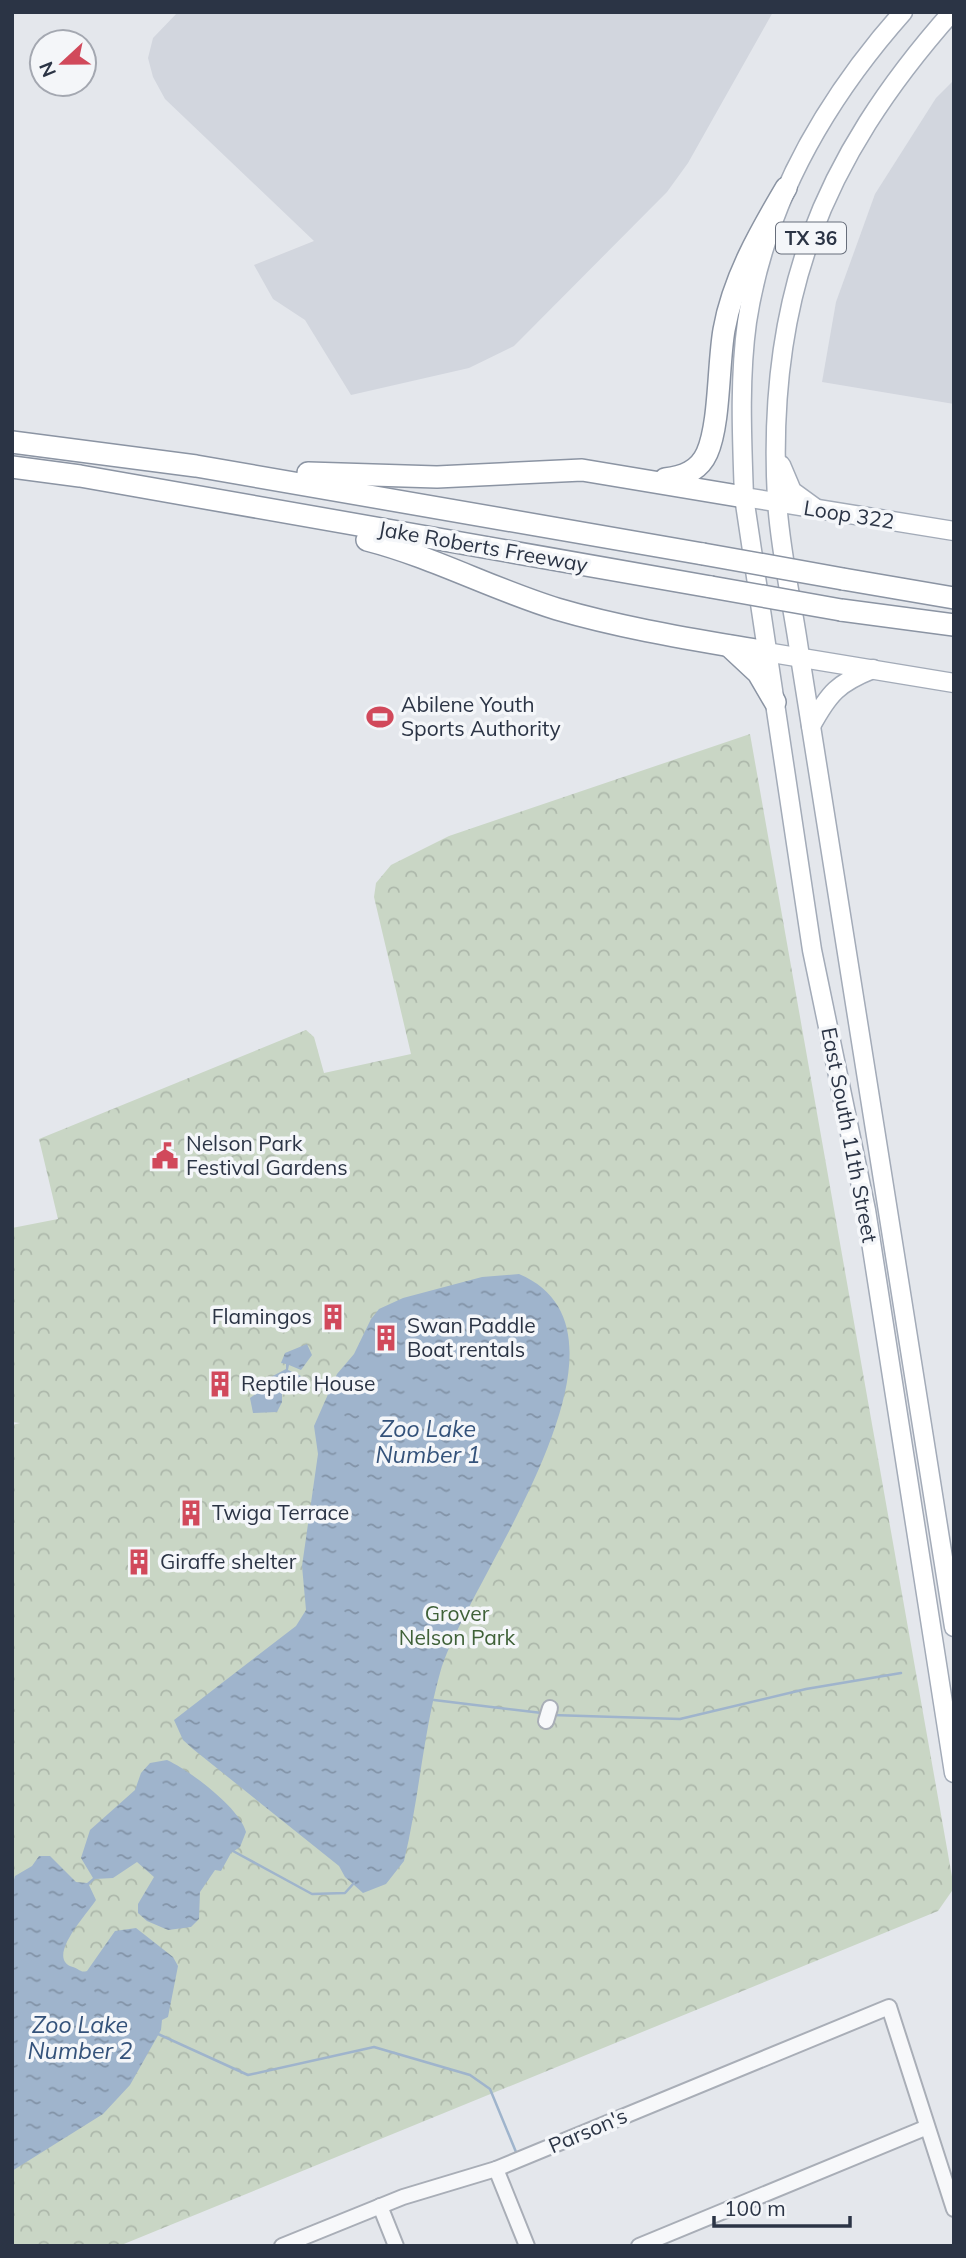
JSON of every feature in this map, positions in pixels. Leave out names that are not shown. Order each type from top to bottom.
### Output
[{"type":"highway","points":[[654,481],[682,477],[696,468],[707,453],[713,433],[718,365],[732,298],[757,238],[786,188]]},
{"type":"highway","name":"Jake Roberts Freeway","points":[[12,442],[183,464],[954,598]]},
{"type":"highway","points":[[183,464],[363,477],[583,470],[744,497]]},
{"type":"highway","name":"Jake Roberts Freeway","points":[[12,467],[841,610],[954,625]]},
{"type":"highway","points":[[202,499],[402,549],[496,589],[559,609],[766,652]]},
{"type":"highway","points":[[727,645],[758,673],[775,702]]},
{"type":"main road","name":"TX 36","points":[[744,497],[741,391],[747,321],[770,235],[786,188],[816,128],[877,41],[903,12]]},
{"type":"main road","name":"TX 36","points":[[777,503],[779,380],[793,289],[820,210],[859,131],[883,96],[952,12]]},
{"type":"main road","points":[[776,447],[792,491],[821,510]]},
{"type":"main road","name":"Loop 322","points":[[744,497],[954,531]]},
{"type":"main road","name":"East South 11th Street","points":[[744,497],[812,950],[866,1210],[954,1773]]},
{"type":"main road","name":"East South 11th Street","points":[[777,503],[954,1627]]},
{"type":"main road","points":[[766,652],[954,683]]},
{"type":"main road","points":[[811,726],[840,684],[875,669]]},
{"type":"street","name":"Parson's","points":[[282,2246],[380,2206],[496,2169],[889,2007],[925,2128]]},
{"type":"street","points":[[639,2246],[925,2128],[954,2209]]},
{"type":"street","points":[[496,2169],[527,2246]]},
{"type":"street","points":[[380,2206],[396,2246]]},
{"type":"shaded area","points":[[178,12],[773,12],[688,163],[667,192],[514,346],[469,368],[351,395],[305,320],[273,299],[254,265],[314,241],[165,99],[153,77],[148,58],[153,38]]},
{"type":"shaded area","points":[[954,80],[954,404],[822,382],[836,302],[875,194],[936,98]]},
{"type":"green space","name":"Grover Nelson Park","points":[[750,734],[954,1888],[938,1911],[119,2246],[12,2246],[12,1425],[20,1423],[12,1422],[12,1228],[58,1219],[39,1139],[306,1030],[314,1037],[324,1073],[411,1054],[374,897],[376,883],[391,865],[449,836]]},
{"type":"water","name":"Zoo Lake Number 1","points":[[519,1274],[557,1305],[570,1349],[562,1403],[541,1463],[513,1524],[456,1633],[440,1673],[429,1719],[404,1861],[386,1884],[363,1893],[345,1877],[339,1866],[183,1740],[174,1720],[296,1626],[306,1610],[302,1566],[318,1454],[314,1426],[337,1374],[354,1354],[371,1319],[379,1309],[403,1298],[482,1277]]},
{"type":"water","points":[[307,1344],[312,1355],[301,1370],[289,1365],[288,1370],[301,1376],[295,1389],[269,1382],[269,1378],[286,1369],[286,1364],[281,1363],[285,1353]]},
{"type":"water","points":[[274,1387],[282,1391],[282,1402],[277,1412],[253,1413],[250,1398],[263,1389]]},
{"type":"water","name":"Zoo Lake Number 2","points":[[167,1760],[188,1772],[224,1801],[242,1822],[246,1832],[240,1847],[231,1853],[221,1871],[215,1870],[200,1892],[199,1919],[191,1927],[168,1930],[147,1921],[138,1913],[138,1904],[154,1877],[137,1862],[113,1878],[95,1879],[89,1885],[96,1900],[65,1946],[65,1962],[81,1971],[87,1971],[115,1931],[136,1928],[173,1957],[178,1966],[168,2017],[162,2020],[161,2030],[130,2085],[103,2114],[12,2171],[12,1887],[15,1876],[32,1866],[39,1856],[50,1856],[76,1882],[87,1883],[93,1878],[81,1858],[90,1830],[135,1790],[141,1773],[150,1763]]},
{"type":"waterway","points":[[552,1715],[680,1719],[806,1689],[901,1673]]},
{"type":"waterway","points":[[434,1700],[542,1713]]},
{"type":"waterway","points":[[233,1851],[312,1894],[345,1893],[354,1883]]},
{"type":"waterway","points":[[156,2033],[248,2075],[374,2047],[470,2075],[490,2089],[516,2152]]},
{"type":"place","name":"Abilene Youth Sports Authority","points":[[380,717]]},
{"type":"place","name":"Nelson Park Festival Gardens","points":[[165,1156]]},
{"type":"place","name":"Flamingos","points":[[333,1317]]},
{"type":"place","name":"Swan Paddle Boat rentals","points":[[386,1338]]},
{"type":"place","name":"Reptile House","points":[[220,1384]]},
{"type":"place","name":"Twiga Terrace","points":[[191,1513]]},
{"type":"place","name":"Giraffe shelter","points":[[139,1562]]}]
